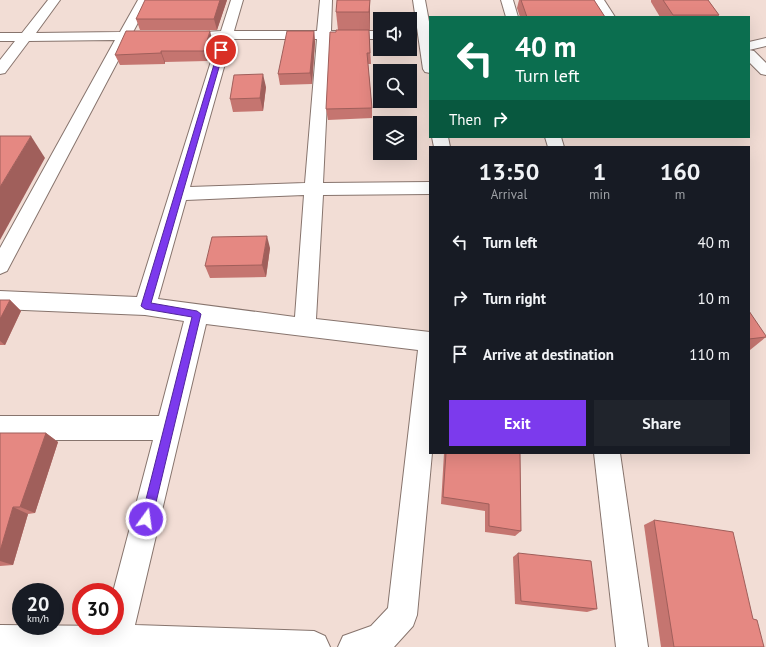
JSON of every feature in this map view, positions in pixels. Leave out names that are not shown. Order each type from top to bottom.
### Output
[{"type":"street","points":[[0,70],[54,0]]},
{"type":"street","points":[[0,266],[144,0]]},
{"type":"street","points":[[145,306],[237,0]]},
{"type":"street","points":[[305,327],[326,0]]},
{"type":"street","points":[[420,0],[427,34],[429,57]]},
{"type":"street","points":[[507,0],[512,16]]},
{"type":"street","points":[[598,0],[608,16]]},
{"type":"street","points":[[417,35],[427,34]]},
{"type":"street","points":[[194,36],[373,35]]},
{"type":"street","points":[[0,37],[163,36]]},
{"type":"street","points":[[750,46],[766,42]]},
{"type":"street","points":[[750,55],[766,71]]},
{"type":"street","points":[[179,194],[313,189],[429,188]]},
{"type":"street","points":[[0,300],[145,306],[197,314],[429,342]]},
{"type":"street","points":[[115,644],[197,314]]},
{"type":"street","points":[[354,647],[381,638],[402,615],[429,355]]},
{"type":"street","points":[[0,428],[169,428]]},
{"type":"street","points":[[606,454],[632,647]]},
{"type":"street","points":[[0,641],[314,647]]},
{"type":"building","points":[[145,0],[220,0],[214,19],[136,19]]},
{"type":"building","points":[[337,0],[370,0],[369,12],[336,12]]},
{"type":"building","points":[[521,0],[594,0],[604,16],[527,16]]},
{"type":"building","points":[[663,0],[708,0],[719,15],[673,15]]},
{"type":"building","points":[[336,30],[369,30],[370,53],[367,53],[372,108],[326,109],[330,32],[336,32]]},
{"type":"building","points":[[126,31],[210,31],[204,51],[161,51],[161,53],[115,55]]},
{"type":"building","points":[[287,31],[314,31],[310,73],[278,74]]},
{"type":"building","points":[[263,74],[260,98],[230,99],[234,75]]},
{"type":"building","points":[[0,136],[31,136],[0,187]]},
{"type":"building","points":[[267,236],[262,265],[205,266],[212,237]]},
{"type":"building","points":[[0,300],[10,300],[0,319]]},
{"type":"building","points":[[750,312],[766,336],[750,339]]},
{"type":"building","points":[[0,433],[46,433],[20,507],[13,507],[0,551]]},
{"type":"building","points":[[446,454],[520,454],[521,531],[489,526],[489,504],[443,497]]},
{"type":"building","points":[[654,520],[733,532],[753,619],[757,620],[764,647],[674,647]]},
{"type":"building","points":[[518,553],[591,561],[597,609],[521,601]]},
{"type":"route","points":[[146,519],[197,314],[145,306],[221,50]]}]
